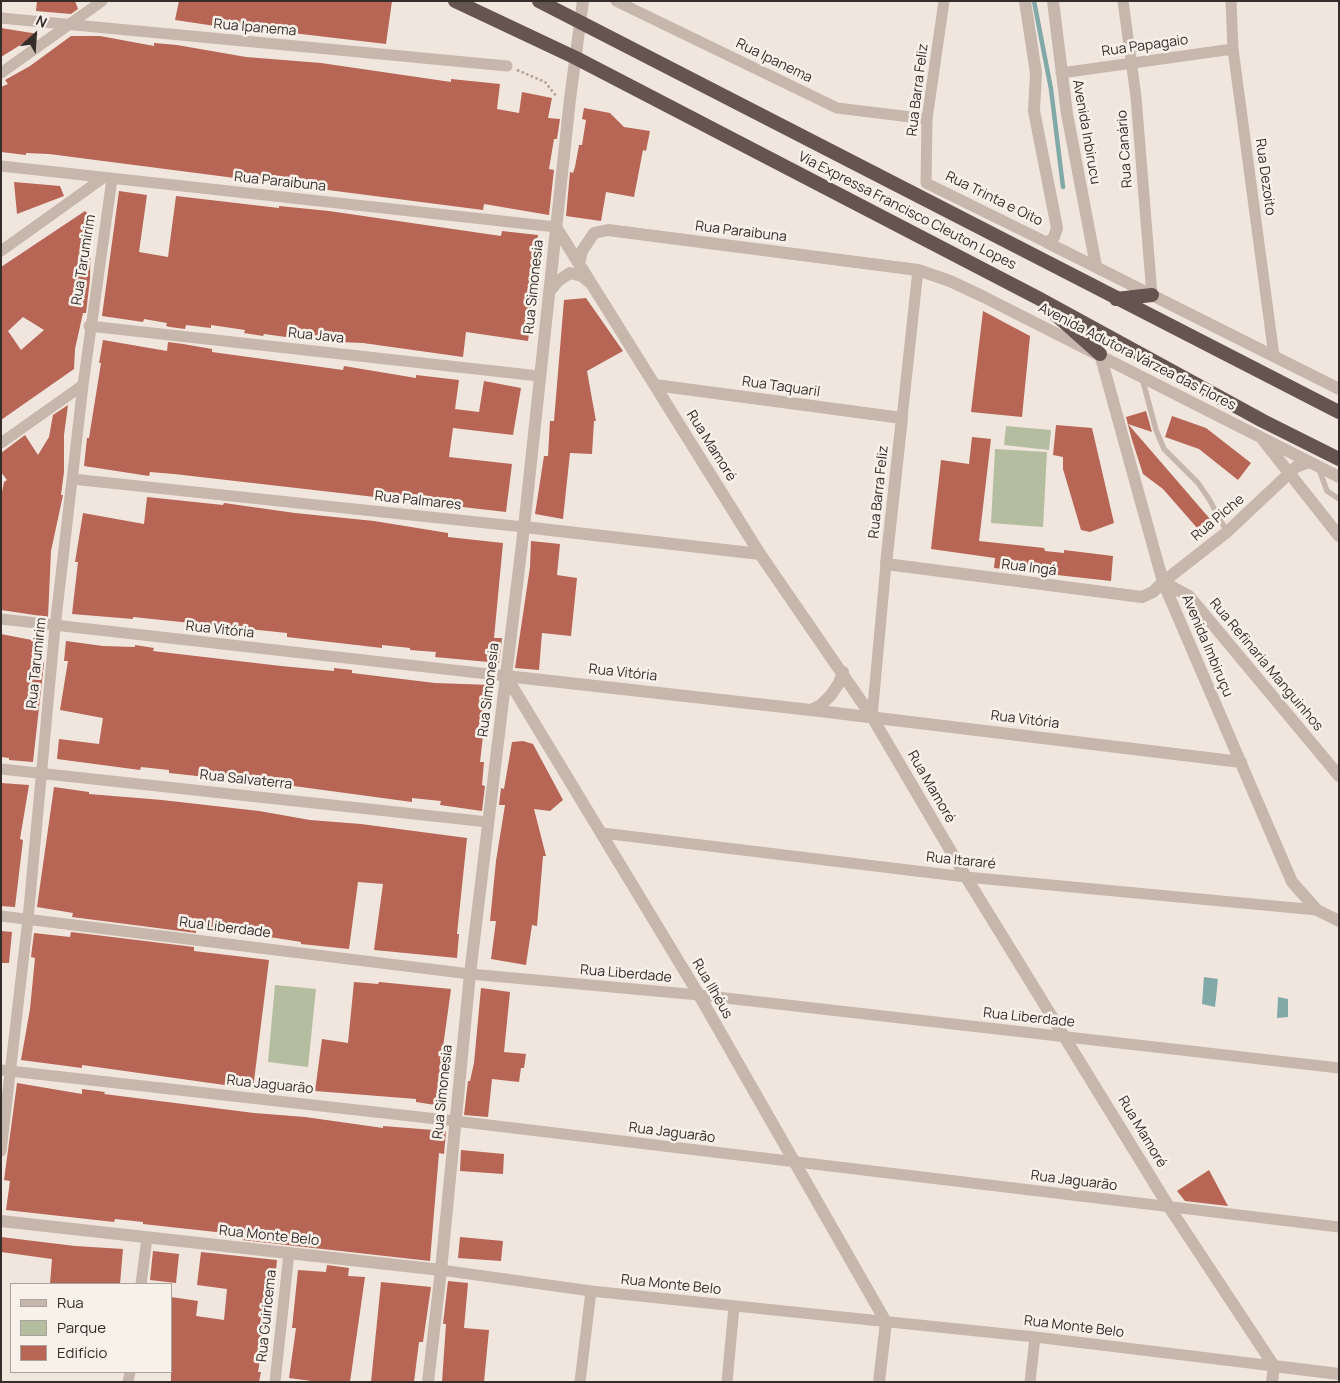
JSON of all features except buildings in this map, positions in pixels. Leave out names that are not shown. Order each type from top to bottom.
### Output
[{"type":"highway","name":"Via Expressa Francisco Cleuton Lopes","points":[[455,1],[576,58],[1038,298],[1254,416],[1339,459]]},
{"type":"highway","name":"Via Expressa Francisco Cleuton Lopes","points":[[539,1],[1339,412]]},
{"type":"highway","points":[[1116,298],[1152,294]]},
{"type":"highway","points":[[1038,298],[1100,354]]},
{"type":"street","points":[[1,73],[102,1]]},
{"type":"street","name":"Rua Simonesia","points":[[428,1382],[470,974],[524,527],[570,100],[584,1]]},
{"type":"street","name":"Rua Ipanema","points":[[616,1],[837,108],[927,119]]},
{"type":"street","name":"Rua Barra Feliz","points":[[926,183],[927,119],[944,1]]},
{"type":"street","points":[[1025,1],[1036,73],[1034,111],[1057,228],[1048,243],[1339,389]]},
{"type":"street","name":"Avenida Inbirucu","points":[[1053,1],[1061,73],[1096,266]]},
{"type":"street","name":"Rua Canário","points":[[1123,1],[1136,96],[1152,294]]},
{"type":"street","name":"Rua Dezoito","points":[[1231,1],[1232,49],[1274,356]]},
{"type":"street","name":"Rua Ipanema","points":[[1,18],[68,26],[507,66]]},
{"type":"street","name":"Rua Papagaio","points":[[1061,73],[1232,49]]},
{"type":"street","name":"Rua Paraibuna","points":[[1,166],[556,226]]},
{"type":"street","points":[[1,251],[108,179]]},
{"type":"street","name":"Rua Tarumirim","points":[[1,1151],[6,1071],[28,919],[55,626],[89,326],[108,179]]},
{"type":"street","name":"Rua Trinta e Oito","points":[[926,183],[1048,243]]},
{"type":"street","name":"Rua Mamoré","points":[[556,226],[760,554],[843,672],[872,717],[966,877],[1274,1366]]},
{"type":"street","name":"Rua Paraibuna","points":[[579,264],[582,251],[594,233],[608,230],[918,270]]},
{"type":"street","name":"Rua Barra Feliz","points":[[872,717],[886,564],[918,270]]},
{"type":"street","name":"Avenida Adutora Várzea das Flores","points":[[918,270],[957,284],[1100,354],[1339,477]]},
{"type":"street","points":[[549,293],[558,281],[570,273],[582,276],[594,287]]},
{"type":"street","name":"Rua Java","points":[[89,326],[539,376]]},
{"type":"street","name":"Avenida Imbiruçu","points":[[1100,354],[1163,582],[1292,882],[1317,910],[1339,921]]},
{"type":"street","points":[[1,443],[83,385]]},
{"type":"street","name":"Rua Taquaril","points":[[655,385],[902,418]]},
{"type":"street","points":[[1261,437],[1289,475],[1339,536]]},
{"type":"street","name":"Rua Piche","points":[[1163,582],[1227,532],[1296,467],[1314,465]]},
{"type":"street","name":"Rua Palmares","points":[[72,479],[760,554]]},
{"type":"street","name":"Rua Ingá","points":[[886,564],[1142,598],[1153,592],[1163,582]]},
{"type":"street","name":"Rua Refinaria Manguinhos","points":[[1163,582],[1189,596],[1339,776]]},
{"type":"street","name":"Rua Vitória","points":[[1,619],[872,717],[1241,762]]},
{"type":"street","points":[[811,710],[831,695],[839,683],[843,672]]},
{"type":"street","name":"Rua Ilhéus","points":[[506,676],[699,995],[886,1322]]},
{"type":"street","points":[[501,719],[531,686],[544,680]]},
{"type":"street","points":[[509,708],[517,707],[530,713]]},
{"type":"street","name":"Rua Salvaterra","points":[[1,768],[488,822]]},
{"type":"street","name":"Rua Itararé","points":[[602,833],[966,877],[1317,910]]},
{"type":"street","name":"Rua Liberdade","points":[[1,916],[470,974],[699,995],[1339,1068]]},
{"type":"street","name":"Rua Jaguarão","points":[[6,1071],[455,1122],[1339,1227]]},
{"type":"street","name":"Rua Monte Belo","points":[[1,1221],[441,1270],[591,1291],[734,1308],[1035,1336],[1339,1374]]},
{"type":"street","points":[[141,1283],[147,1238]]},
{"type":"street","name":"Rua Guiricema","points":[[275,1382],[289,1253]]},
{"type":"street","points":[[580,1382],[591,1291]]},
{"type":"street","points":[[727,1382],[734,1308]]},
{"type":"street","points":[[879,1382],[886,1322]]},
{"type":"street","points":[[1030,1382],[1035,1336]]},
{"type":"street","points":[[1272,1382],[1274,1366]]},
{"type":"lane","points":[[1142,376],[1156,430],[1164,449],[1198,483],[1209,498],[1227,532]]},
{"type":"lane","points":[[1314,465],[1327,490],[1339,499]]},
{"type":"path","points":[[507,66],[545,82],[554,95],[570,100]]},
{"type":"green space","points":[[1006,426],[1051,430],[1049,450],[1004,445]]},
{"type":"green space","points":[[995,449],[1047,452],[1043,527],[991,523]]},
{"type":"green space","points":[[275,985],[316,989],[308,1067],[268,1062]]},
{"type":"water","points":[[1204,977],[1218,979],[1215,1007],[1202,1004]]},
{"type":"water","points":[[1278,997],[1288,999],[1288,1017],[1277,1018]]},
{"type":"waterway","points":[[1034,1],[1051,89],[1063,187]]}]
